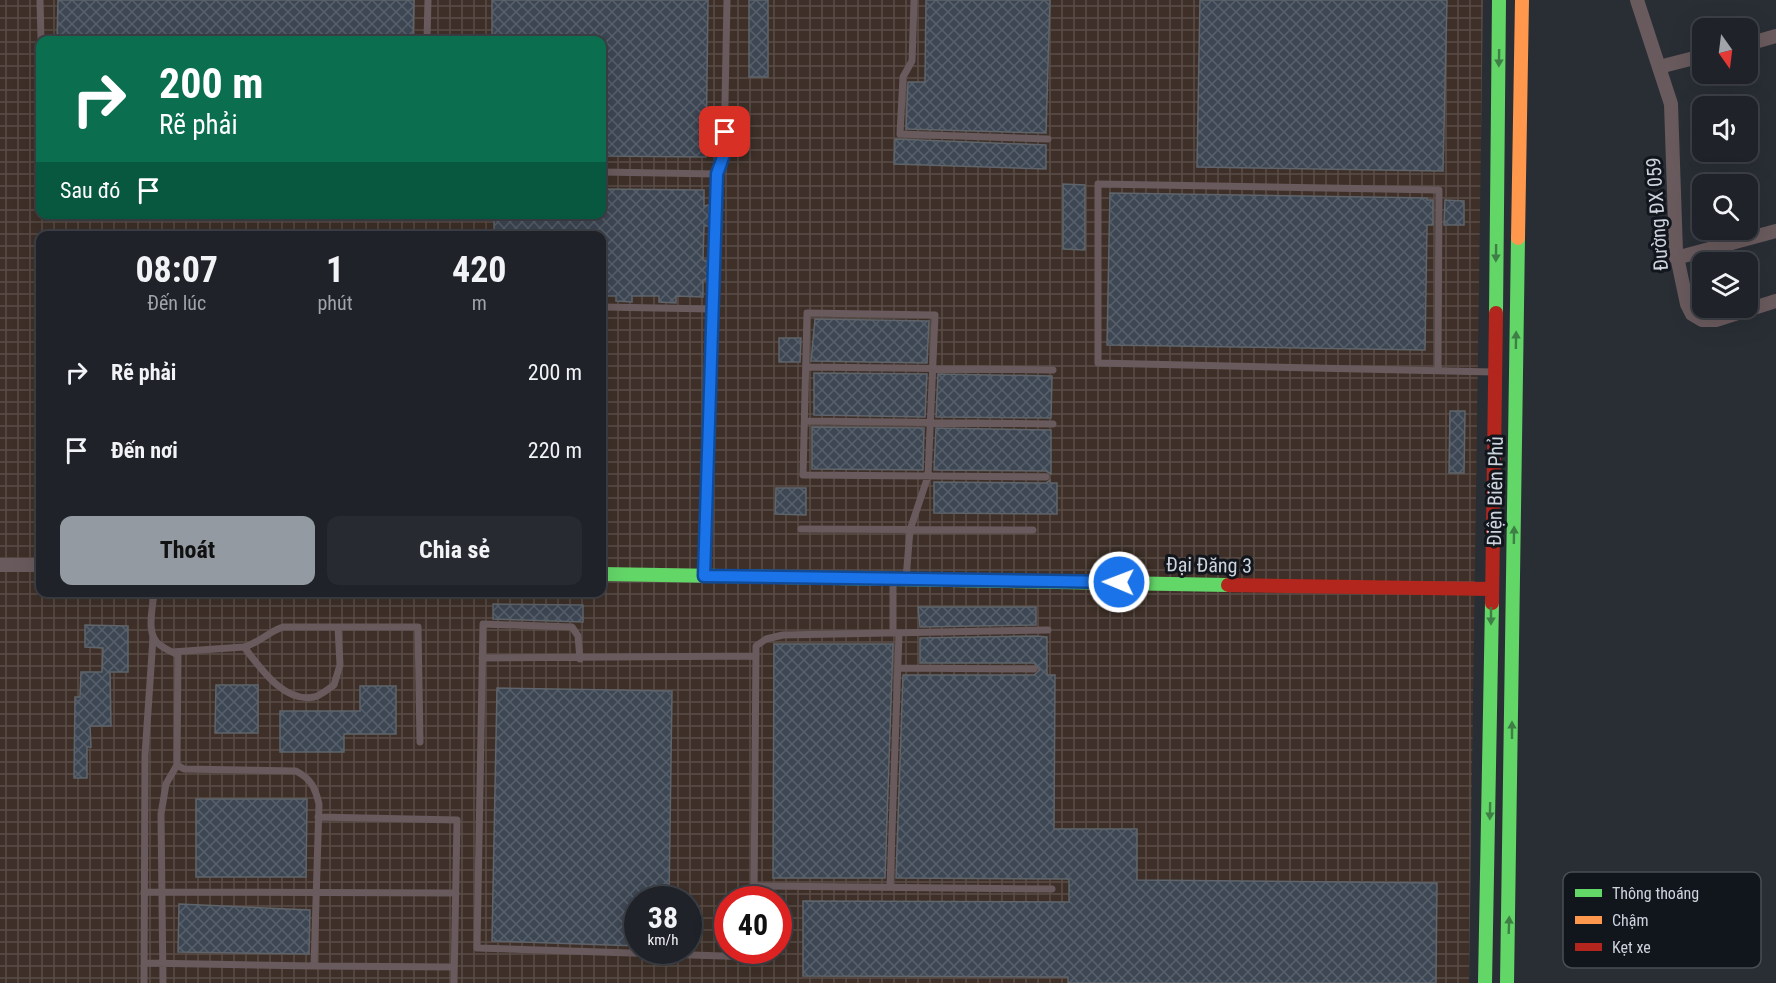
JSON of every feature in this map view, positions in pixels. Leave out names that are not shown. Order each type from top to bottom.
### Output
[{"type":"main road","name":"Điện Biên Phủ","points":[[1507,983],[1522,0]]},
{"type":"main road","name":"Điện Biên Phủ","points":[[1485,983],[1490,809],[1499,7]]},
{"type":"main road","points":[[1499,7],[1522,17]]},
{"type":"main road","name":"Đại Đăng 3","points":[[606,574],[1491,589]]},
{"type":"street","name":"Đường ĐX 059","points":[[1637,0],[1672,111],[1676,258],[1687,304],[1692,314],[1702,320],[1716,320],[1776,301]]},
{"type":"street","points":[[1758,41],[1776,36]]},
{"type":"street","points":[[1659,67],[1692,59]]},
{"type":"street","points":[[1676,258],[1776,231]]},
{"type":"street","points":[[0,565],[36,566]]},
{"type":"lane","points":[[40,0],[41,36]]},
{"type":"lane","points":[[427,36],[428,0]]},
{"type":"lane","points":[[704,576],[717,174],[724,154],[727,0]]},
{"type":"lane","points":[[914,0],[912,61],[903,77],[900,134],[1048,139]]},
{"type":"lane","points":[[606,172],[717,174]]},
{"type":"lane","points":[[1438,369],[1439,190],[1098,184],[1098,363],[1494,372]]},
{"type":"lane","points":[[606,307],[712,309]]},
{"type":"lane","points":[[890,887],[899,668],[896,633],[900,579],[910,530],[928,476],[935,315],[807,313],[803,475],[928,476],[1046,477]]},
{"type":"lane","points":[[806,367],[1053,370]]},
{"type":"lane","points":[[805,421],[1053,424]]},
{"type":"lane","points":[[801,529],[1033,530]]},
{"type":"lane","points":[[144,983],[146,755],[154,597]]},
{"type":"lane","points":[[580,659],[578,636],[572,627],[483,624],[477,948],[714,956]]},
{"type":"lane","points":[[172,652],[254,645],[267,633],[284,627],[418,627],[420,742]]},
{"type":"lane","points":[[244,647],[275,684],[295,695],[314,697],[334,686],[340,665],[338,627]]},
{"type":"lane","points":[[754,886],[756,646],[766,639],[783,635],[1048,630]]},
{"type":"lane","points":[[153,637],[158,645],[178,655],[177,765],[166,784],[161,814],[163,983]]},
{"type":"lane","points":[[482,658],[755,656]]},
{"type":"lane","points":[[899,668],[1035,669]]},
{"type":"lane","points":[[177,765],[184,769],[296,771],[308,778],[315,788],[318,817],[314,966]]},
{"type":"lane","points":[[318,817],[457,820],[454,983]]},
{"type":"lane","points":[[792,886],[1052,888]]},
{"type":"lane","points":[[144,892],[456,893]]},
{"type":"lane","points":[[144,963],[454,968]]},
{"type":"shaded area","points":[[0,0],[1483,0],[1469,983],[0,983]]},
{"type":"building","points":[[58,0],[414,0],[413,36],[57,36]]},
{"type":"building","points":[[492,0],[708,0],[706,157],[606,156],[606,36],[492,36]]},
{"type":"building","points":[[749,0],[768,0],[768,77],[749,77]]},
{"type":"building","points":[[926,0],[1050,0],[1046,133],[906,129],[908,82],[925,82]]},
{"type":"building","points":[[1200,0],[1447,0],[1443,171],[1197,167]]},
{"type":"building","points":[[895,139],[1046,145],[1046,169],[894,164]]},
{"type":"building","points":[[1063,184],[1085,185],[1085,250],[1063,249]]},
{"type":"building","points":[[606,189],[704,190],[704,206],[709,205],[709,226],[704,226],[703,260],[709,261],[708,280],[703,280],[703,297],[676,296],[676,303],[659,302],[659,296],[632,296],[632,302],[616,301],[616,296],[606,296],[606,231],[494,231],[494,219],[606,219]]},
{"type":"building","points":[[1110,193],[1427,198],[1427,200],[1433,200],[1433,225],[1427,225],[1425,350],[1107,345]]},
{"type":"building","points":[[1445,200],[1464,201],[1464,225],[1444,225]]},
{"type":"building","points":[[815,319],[929,321],[927,363],[811,361]]},
{"type":"building","points":[[779,338],[801,338],[800,362],[779,362]]},
{"type":"building","points":[[814,373],[927,374],[925,417],[814,415]]},
{"type":"building","points":[[938,374],[1052,376],[1051,418],[936,417]]},
{"type":"building","points":[[1450,411],[1465,411],[1464,473],[1449,473]]},
{"type":"building","points":[[812,427],[924,428],[923,470],[812,469]]},
{"type":"building","points":[[936,428],[1051,430],[1051,474],[1046,471],[934,470]]},
{"type":"building","points":[[1050,480],[1050,483],[1057,483],[1057,514],[934,513],[934,482],[1046,483]]},
{"type":"building","points":[[776,488],[806,488],[806,515],[775,514]]},
{"type":"building","points":[[493,604],[583,605],[583,622],[493,619]]},
{"type":"building","points":[[918,607],[1036,607],[1036,625],[920,627]]},
{"type":"building","points":[[85,625],[128,626],[128,672],[110,672],[111,726],[90,726],[91,747],[87,747],[87,778],[74,778],[75,697],[80,697],[81,672],[102,672],[103,648],[85,647]]},
{"type":"building","points":[[1047,637],[1047,675],[1055,675],[1054,829],[1137,829],[1137,880],[1437,883],[1436,983],[1068,983],[1068,977],[803,976],[803,901],[1069,902],[1069,879],[896,878],[903,675],[1034,675],[1040,670],[1034,663],[920,663],[920,638]]},
{"type":"building","points":[[774,644],[893,644],[885,878],[773,878]]},
{"type":"building","points":[[216,685],[258,685],[258,733],[215,733]]},
{"type":"building","points":[[360,686],[396,686],[396,734],[344,734],[344,752],[280,752],[280,711],[360,711]]},
{"type":"building","points":[[497,688],[672,691],[669,886],[624,886],[624,946],[492,941]]},
{"type":"building","points":[[196,799],[307,799],[306,877],[196,877]]},
{"type":"building","points":[[179,904],[310,910],[309,954],[178,952]]},
{"type":"traffic: fast","points":[[1496,313],[1499,0]]},
{"type":"traffic: fast","points":[[1507,983],[1518,238]]},
{"type":"traffic: fast","points":[[606,574],[1228,585]]},
{"type":"traffic: fast","points":[[1485,983],[1492,603]]},
{"type":"traffic: slow","points":[[1518,238],[1522,0]]},
{"type":"traffic: jam","points":[[1492,603],[1496,313]]},
{"type":"traffic: jam","points":[[1228,585],[1492,589]]},
{"type":"route","points":[[725,132],[724,154],[717,174],[704,576],[1119,582]]}]
